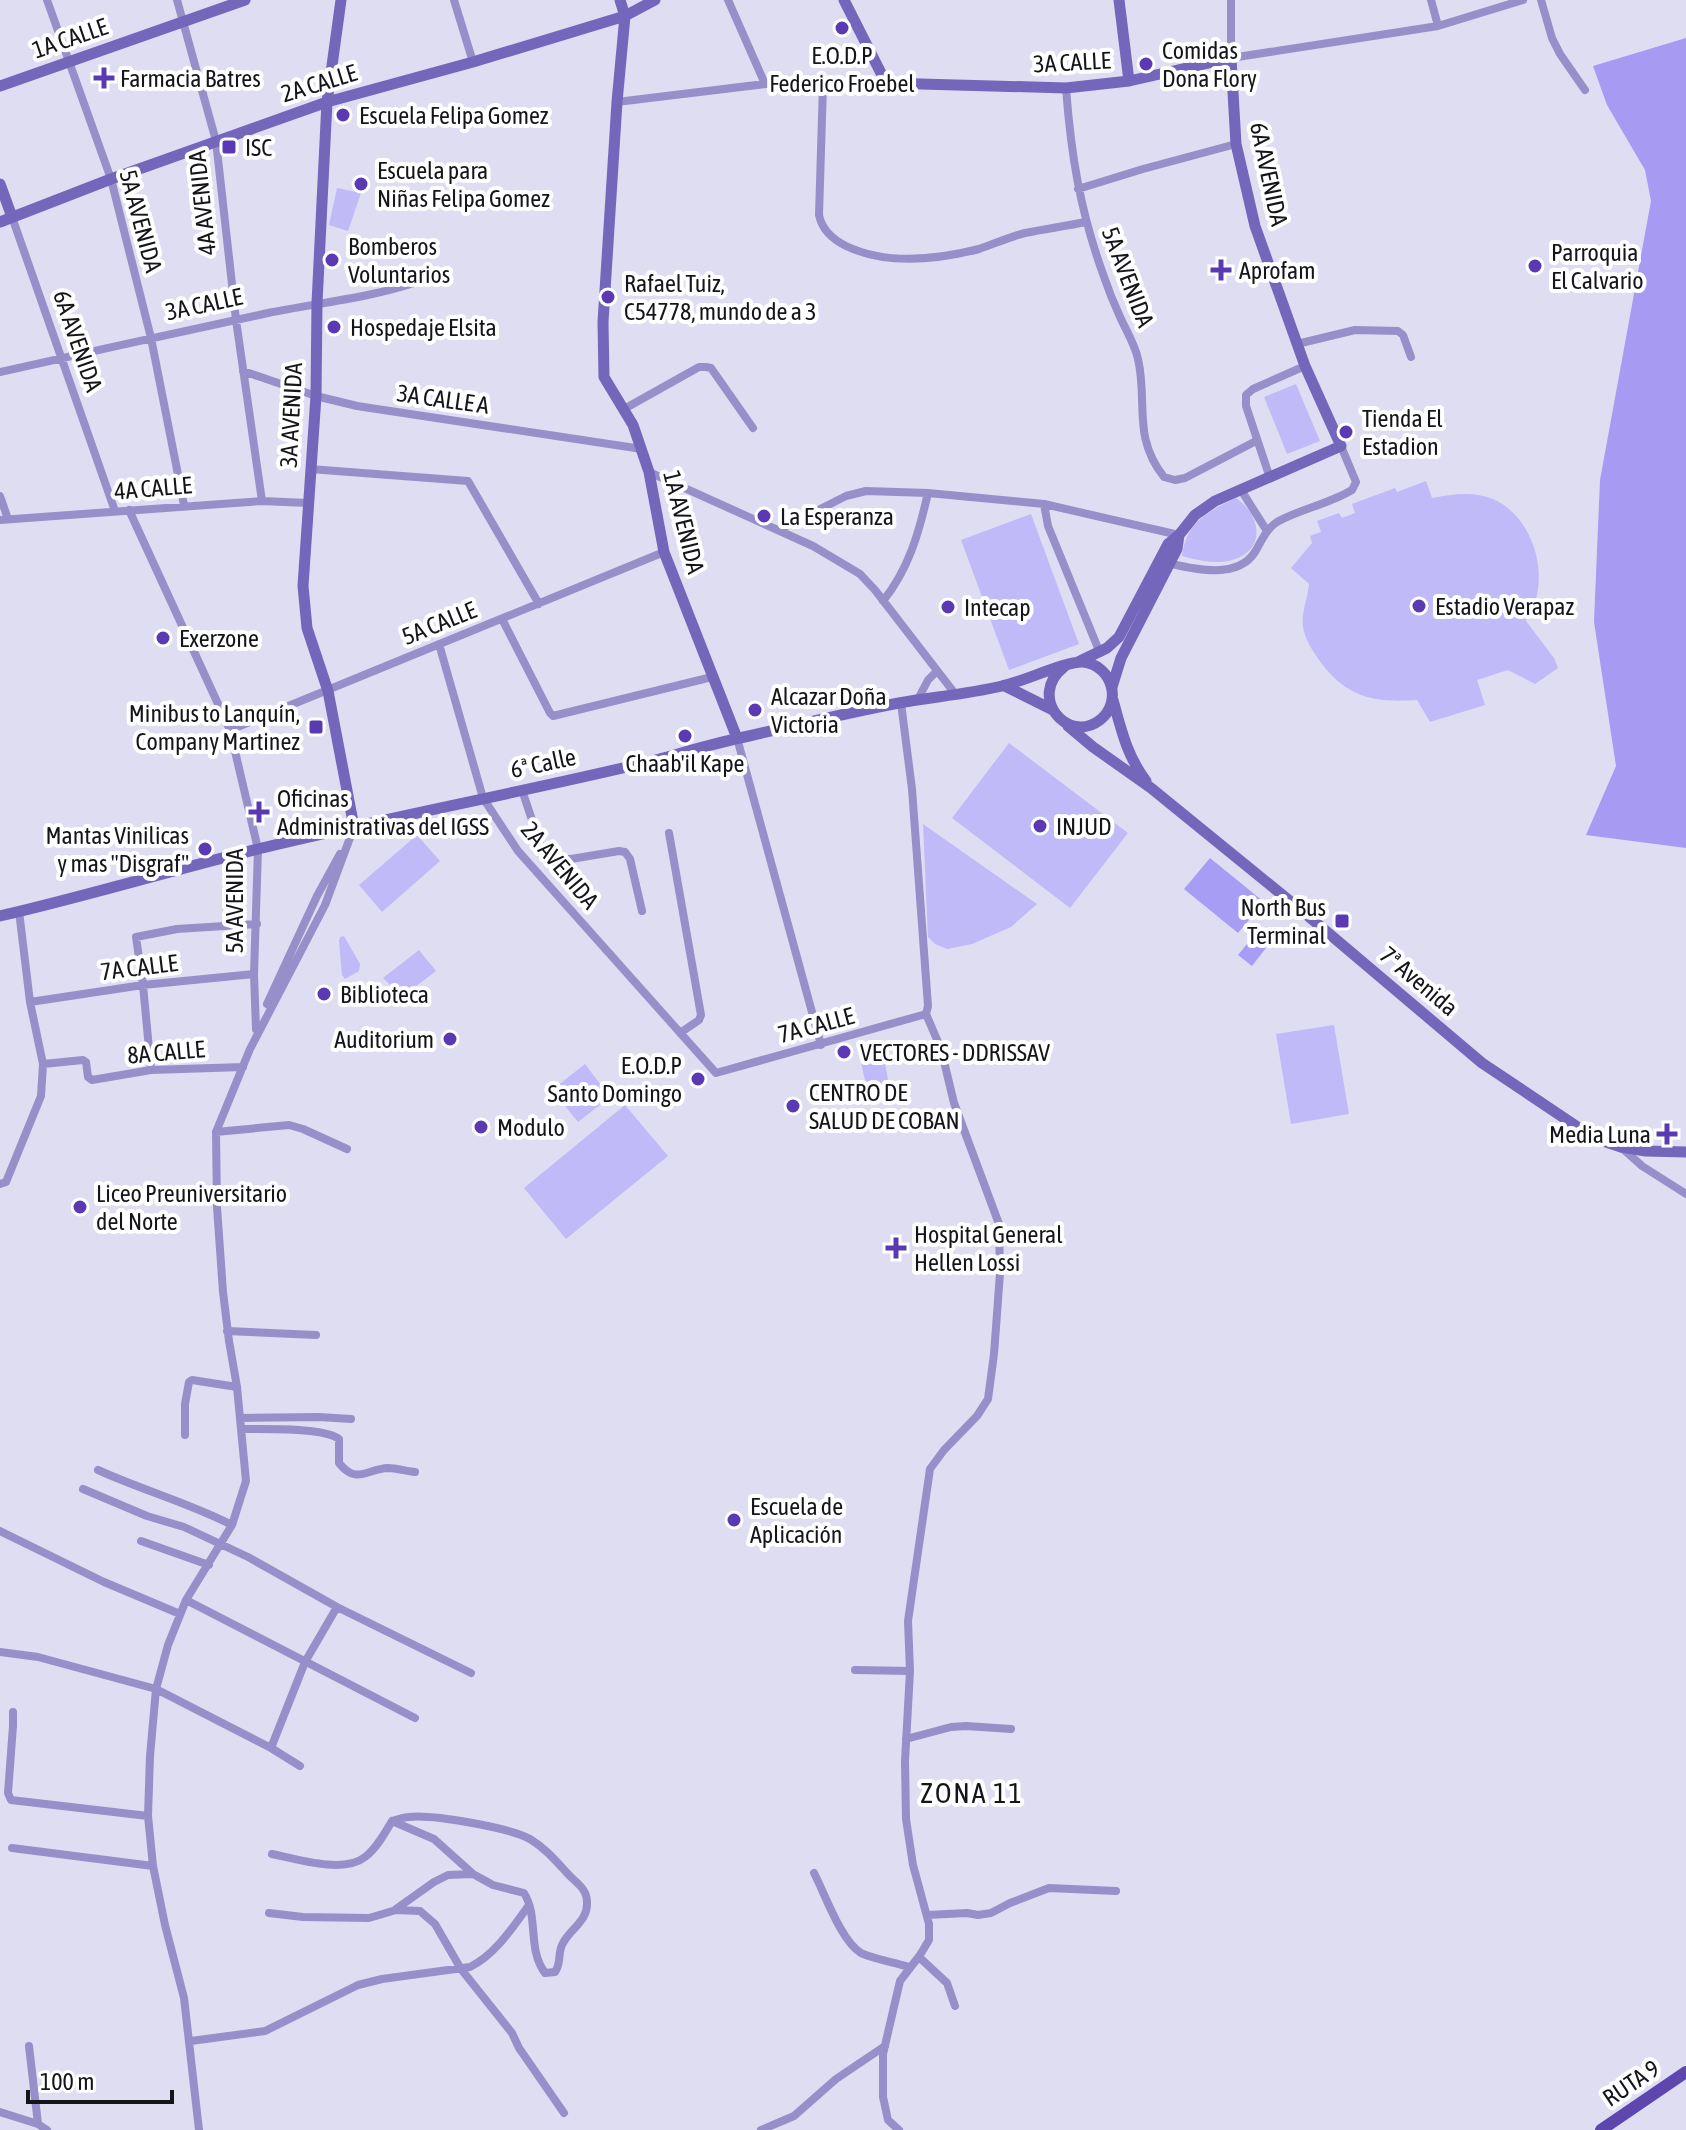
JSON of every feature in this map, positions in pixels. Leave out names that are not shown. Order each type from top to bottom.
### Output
[{"type":"main road","name":"1A CALLE","points":[[0,86],[245,0]]},
{"type":"main road","name":"3A AVENIDA","points":[[341,0],[327,102],[317,303],[316,396],[303,586],[307,628],[328,691],[354,827]]},
{"type":"main road","name":"1A AVENIDA","points":[[620,0],[625,16],[603,322],[604,377],[633,425],[642,449],[664,552],[737,738]]},
{"type":"main road","name":"2A CALLE","points":[[6,219],[327,102],[625,16],[655,0]]},
{"type":"main road","points":[[844,0],[886,83]]},
{"type":"main road","points":[[1119,0],[1129,81]]},
{"type":"main road","name":"3A CALLE","points":[[886,83],[1066,88],[1129,81],[1231,58]]},
{"type":"main road","name":"6A AVENIDA","points":[[1231,58],[1236,144],[1255,226],[1305,366],[1341,446]]},
{"type":"main road","name":"6A AVENIDA","points":[[0,184],[6,219]]},
{"type":"main road","points":[[1005,686],[1053,710],[1066,723],[1085,726],[1095,723],[1103,717],[1121,658],[1164,562],[1168,544],[1203,509],[1341,446]]},
{"type":"main road","points":[[1053,710],[1050,686],[1058,672],[1100,653],[1114,643],[1164,562]]},
{"type":"main road","points":[[1077,662],[1096,666],[1109,679],[1112,694]]},
{"type":"main road","name":"6ª Calle","points":[[0,916],[258,849],[641,764],[737,738],[901,703],[1005,686],[1064,667]]},
{"type":"main road","name":"7ª Avenida","points":[[1112,694],[1131,759],[1151,788]]},
{"type":"main road","name":"7ª Avenida","points":[[1066,723],[1307,915],[1482,1063],[1594,1138],[1646,1151],[1686,1152]]},
{"type":"main road","name":"RUTA 9","points":[[1601,2130],[1686,2072]]},
{"type":"street","name":"5A AVENIDA","points":[[47,0],[111,179],[151,338],[184,505]]},
{"type":"street","name":"4A AVENIDA","points":[[177,0],[216,141],[236,320],[262,501]]},
{"type":"street","points":[[454,0],[473,62]]},
{"type":"street","points":[[728,0],[765,84]]},
{"type":"street","name":"6A AVENIDA","points":[[1231,0],[1231,58]]},
{"type":"street","points":[[1431,0],[1438,26]]},
{"type":"street","name":"3A CALLE","points":[[1231,58],[1438,26],[1523,0]]},
{"type":"street","points":[[1541,0],[1552,38],[1585,90]]},
{"type":"street","name":"3A CALLE","points":[[617,102],[765,84],[886,83]]},
{"type":"street","points":[[823,85],[819,215],[826,232],[841,243],[879,257],[927,257],[978,249],[1024,234],[1086,222]]},
{"type":"street","name":"5A AVENIDA","points":[[1066,88],[1078,189],[1112,297],[1135,349],[1140,370],[1144,435],[1152,460],[1164,477],[1175,480],[1185,478],[1256,441]]},
{"type":"street","points":[[1078,189],[1236,144]]},
{"type":"street","name":"6A AVENIDA","points":[[6,219],[61,358],[115,511]]},
{"type":"street","name":"3A CALLE","points":[[0,372],[317,303],[387,292],[417,282]]},
{"type":"street","points":[[1297,344],[1355,330],[1398,331],[1403,335],[1411,357]]},
{"type":"street","points":[[1270,478],[1256,441],[1246,395],[1248,391],[1305,366]]},
{"type":"street","points":[[624,409],[699,367],[706,367],[711,368],[753,428]]},
{"type":"street","name":"3A CALLE A","points":[[243,371],[316,396],[357,406],[642,449]]},
{"type":"street","name":"6A AVENIDA","points":[[1267,531],[1278,522],[1348,492],[1356,482],[1341,446]]},
{"type":"street","points":[[310,469],[465,480],[471,483],[539,604]]},
{"type":"street","points":[[649,472],[813,546],[860,574],[956,695]]},
{"type":"street","points":[[1164,562],[1203,569],[1243,565],[1253,555],[1267,531],[1241,490]]},
{"type":"street","points":[[779,530],[846,496],[866,491],[928,493],[1044,504],[1179,535]]},
{"type":"street","points":[[883,601],[894,588],[916,543],[928,493]]},
{"type":"street","points":[[0,496],[4,520]]},
{"type":"street","name":"4A CALLE","points":[[4,520],[184,505],[262,501],[308,503]]},
{"type":"street","points":[[1044,504],[1048,526],[1100,653]]},
{"type":"street","name":"5A AVENIDA","points":[[129,510],[230,730],[258,849],[254,974],[256,1029]]},
{"type":"street","name":"5A CALLE","points":[[230,730],[664,552]]},
{"type":"street","points":[[502,619],[553,716],[712,677]]},
{"type":"street","name":"2A AVENIDA","points":[[439,644],[483,798],[518,851],[716,1073]]},
{"type":"street","points":[[917,701],[928,680],[937,671]]},
{"type":"street","points":[[885,2130],[888,2120],[883,2097],[883,2054],[900,1981],[929,1940],[929,1924],[913,1865],[906,1819],[910,1671],[908,1621],[917,1545],[930,1469],[988,1399],[1000,1273],[999,1224],[954,1103],[941,1049],[926,1014],[928,1006],[912,789],[901,703]]},
{"type":"street","name":"1A AVENIDA","points":[[737,738],[821,1045]]},
{"type":"street","points":[[522,790],[540,844],[551,858],[571,859],[625,852],[630,859],[642,911]]},
{"type":"street","points":[[199,2130],[191,2041],[153,1866],[148,1816],[156,1689],[168,1645],[186,1600],[232,1525],[246,1481],[237,1387],[227,1331],[217,1207],[216,1132],[256,1029],[317,896],[354,827]]},
{"type":"street","points":[[250,1049],[325,905],[354,827]]},
{"type":"street","points":[[669,833],[701,1015],[699,1020],[680,1033]]},
{"type":"street","points":[[0,1184],[6,1182],[41,1096],[43,1064],[30,1002],[19,911]]},
{"type":"street","points":[[151,1070],[135,939],[138,935],[177,929],[257,924]]},
{"type":"street","name":"7A CALLE","points":[[30,1002],[143,985],[254,974]]},
{"type":"street","name":"7A CALLE","points":[[716,1073],[926,1014]]},
{"type":"street","name":"8A CALLE","points":[[43,1064],[86,1062],[88,1077],[92,1080],[151,1070],[243,1067]]},
{"type":"street","points":[[216,1132],[289,1125],[347,1149]]},
{"type":"street","points":[[1621,1147],[1642,1166],[1686,1194]]},
{"type":"street","points":[[227,1331],[316,1335]]},
{"type":"street","points":[[185,1435],[189,1382],[237,1387]]},
{"type":"street","points":[[240,1418],[351,1419]]},
{"type":"street","points":[[241,1429],[334,1435],[339,1439],[339,1463],[351,1474],[360,1475],[386,1468],[415,1472]]},
{"type":"street","points":[[98,1470],[232,1525]]},
{"type":"street","points":[[83,1489],[221,1544],[337,1607],[471,1673]]},
{"type":"street","points":[[0,1531],[104,1582],[180,1614]]},
{"type":"street","points":[[141,1541],[209,1565]]},
{"type":"street","points":[[186,1600],[415,1718]]},
{"type":"street","points":[[271,1748],[305,1662],[337,1607]]},
{"type":"street","points":[[0,1652],[38,1657],[156,1689],[300,1766]]},
{"type":"street","points":[[855,1670],[910,1671]]},
{"type":"street","points":[[13,1712],[8,1793],[11,1800],[148,1816]]},
{"type":"street","points":[[906,1739],[951,1727],[1011,1729]]},
{"type":"street","points":[[272,1854],[308,1862],[346,1865],[365,1858],[392,1821],[407,1817],[424,1816],[462,1822],[529,1838],[585,1891],[588,1905],[582,1922],[561,1945],[560,1965],[555,1972],[545,1973],[539,1965],[529,1905],[524,1893],[493,1885],[473,1874],[434,1839],[392,1821]]},
{"type":"street","points":[[12,1848],[153,1866]]},
{"type":"street","points":[[814,1873],[849,1944],[862,1954],[909,1967]]},
{"type":"street","points":[[396,1910],[448,1875],[473,1874]]},
{"type":"street","points":[[927,1915],[991,1913],[1049,1888],[1116,1891]]},
{"type":"street","points":[[191,2041],[265,2031],[358,1985],[426,1971],[470,1967],[480,1962],[529,1905]]},
{"type":"street","points":[[269,1913],[369,1918],[396,1910],[420,1911],[435,1924],[461,1969],[512,2033],[564,2113]]},
{"type":"street","points":[[919,1957],[947,1983],[955,2006]]},
{"type":"street","points":[[29,2046],[38,2124]]},
{"type":"street","points":[[761,2130],[794,2116],[836,2079],[885,2046]]},
{"type":"street","points":[[0,2112],[47,2130]]},
{"type":"street","points":[[888,2120],[899,2130]]},
{"type":"shaded area","points":[[1686,38],[1686,848],[1586,835],[1616,766],[1594,622],[1600,480],[1651,201],[1645,170],[1607,105],[1593,66]]},
{"type":"shaded area","points":[[337,188],[361,193],[348,231],[329,225]]},
{"type":"shaded area","points":[[1296,384],[1320,441],[1287,454],[1264,397]]},
{"type":"shaded area","name":"Estadio Verapaz","points":[[1426,481],[1432,498],[1463,494],[1486,496],[1506,506],[1525,528],[1532,541],[1539,570],[1536,599],[1526,621],[1558,668],[1535,684],[1508,670],[1477,680],[1485,705],[1430,722],[1417,700],[1387,700],[1362,695],[1350,690],[1329,672],[1311,648],[1303,627],[1309,584],[1291,568],[1312,543],[1310,536],[1321,532],[1317,521],[1339,513],[1342,518],[1355,513],[1352,504],[1395,488],[1397,492]]},
{"type":"shaded area","points":[[1236,498],[1251,513],[1255,522],[1255,540],[1251,548],[1232,560],[1220,562],[1182,556],[1188,534],[1200,519]]},
{"type":"shaded area","points":[[1031,514],[1079,644],[1009,670],[961,540]]},
{"type":"shaded area","name":"INJUD","points":[[1009,743],[1128,833],[1070,908],[952,818]]},
{"type":"shaded area","points":[[923,824],[1037,904],[1011,927],[972,944],[947,949],[935,944],[928,937]]},
{"type":"shaded area","points":[[417,835],[440,861],[382,912],[359,885]]},
{"type":"shaded area","points":[[1210,858],[1264,902],[1238,933],[1184,889]]},
{"type":"shaded area","points":[[1260,928],[1273,939],[1252,966],[1238,955]]},
{"type":"shaded area","points":[[344,936],[360,964],[359,971],[345,979],[339,941]]},
{"type":"shaded area","points":[[419,950],[436,971],[402,997],[383,978]]},
{"type":"shaded area","points":[[1334,1025],[1349,1114],[1291,1124],[1276,1034]]},
{"type":"shaded area","points":[[883,1053],[890,1090],[868,1094],[860,1058]]},
{"type":"shaded area","points":[[585,1064],[610,1097],[578,1122],[552,1090]]},
{"type":"shaded area","points":[[625,1105],[668,1156],[566,1239],[524,1188]]},
{"type":"place","name":"E.O.D.P Federico Froebel","points":[[842,28]]},
{"type":"place","name":"Comidas Dona Flory","points":[[1146,64]]},
{"type":"place","name":"Farmacia Batres","points":[[104,78]]},
{"type":"place","name":"Escuela Felipa Gomez","points":[[343,115]]},
{"type":"place","name":"ISC","points":[[229,147]]},
{"type":"place","name":"Escuela para Niñas Felipa Gomez","points":[[361,184]]},
{"type":"place","name":"Bomberos Voluntarios","points":[[332,260]]},
{"type":"place","name":"Parroquia El Calvario","points":[[1535,266]]},
{"type":"place","name":"Aprofam","points":[[1221,270]]},
{"type":"place","name":"Rafael Tuiz, C54778, mundo de a 3","points":[[608,297]]},
{"type":"place","name":"Hospedaje Elsita","points":[[334,327]]},
{"type":"place","name":"Tienda El Estadion","points":[[1346,432]]},
{"type":"place","name":"La Esperanza","points":[[764,516]]},
{"type":"place","name":"Estadio Verapaz","points":[[1419,606]]},
{"type":"place","name":"Intecap","points":[[948,607]]},
{"type":"place","name":"Exerzone","points":[[163,638]]},
{"type":"place","name":"Alcazar Doña Victoria","points":[[755,710]]},
{"type":"place","name":"Minibus to Lanquín, Company Martinez","points":[[316,727]]},
{"type":"place","name":"Chaab'il Kape","points":[[685,736]]},
{"type":"place","name":"Oficinas Administrativas del IGSS","points":[[259,812]]},
{"type":"place","name":"INJUD","points":[[1040,826]]},
{"type":"place","name":"Mantas Vinilicas y mas \"Disgraf\"","points":[[205,849]]},
{"type":"place","name":"North Bus Terminal","points":[[1342,921]]},
{"type":"place","name":"Biblioteca","points":[[324,994]]},
{"type":"place","name":"Auditorium","points":[[450,1039]]},
{"type":"place","name":"VECTORES - DDRISSAV","points":[[844,1052]]},
{"type":"place","name":"E.O.D.P Santo Domingo","points":[[698,1079]]},
{"type":"place","name":"CENTRO DE SALUD DE COBAN","points":[[793,1106]]},
{"type":"place","name":"Modulo","points":[[481,1127]]},
{"type":"place","name":"Media Luna","points":[[1667,1134]]},
{"type":"place","name":"Liceo Preuniversitario del Norte","points":[[80,1207]]},
{"type":"place","name":"Hospital General Hellen Lossi","points":[[896,1248]]},
{"type":"place","name":"Escuela de Aplicación","points":[[734,1520]]},
{"type":"district","name":"ZONA 11","points":[[972,1793]]}]
